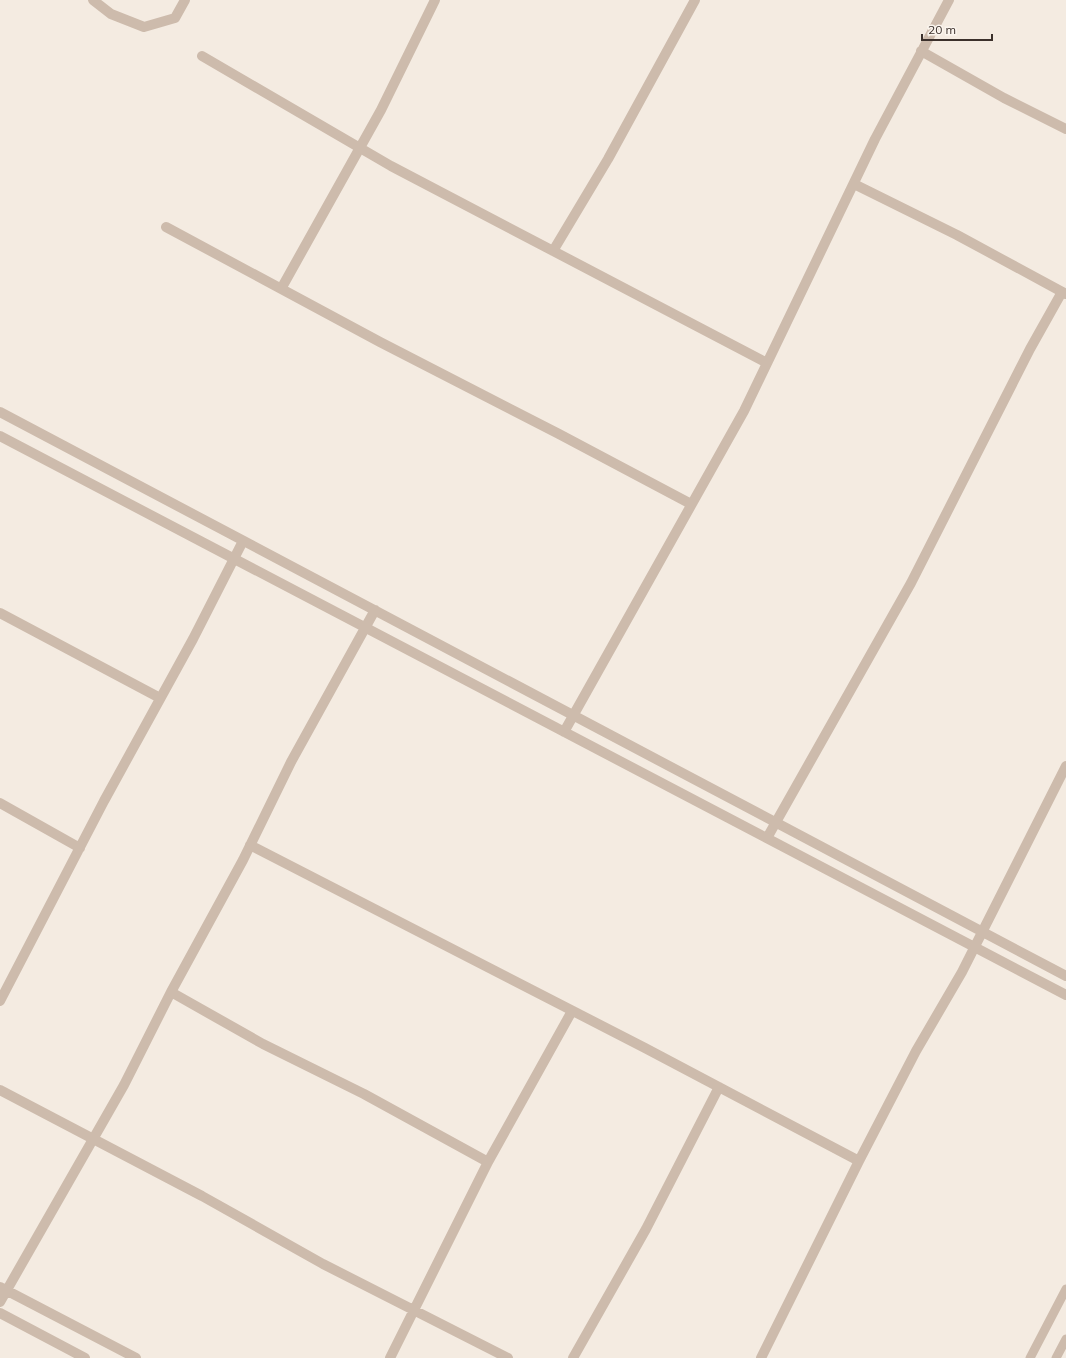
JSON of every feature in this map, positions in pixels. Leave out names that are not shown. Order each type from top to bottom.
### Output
[{"type":"street","points":[[93,0],[111,14],[144,27],[175,18],[185,0]]},
{"type":"street","points":[[281,289],[381,110],[435,0]]},
{"type":"street","points":[[553,251],[608,159],[695,0]]},
{"type":"street","points":[[564,732],[744,411],[854,184],[948,0]]},
{"type":"street","points":[[921,51],[1004,98],[1066,129]]},
{"type":"street","points":[[202,56],[391,166],[767,363]]},
{"type":"street","points":[[767,838],[911,582],[1022,362],[1064,293],[957,235],[854,184]]},
{"type":"street","points":[[166,227],[691,504]]},
{"type":"street","points":[[0,412],[1066,976]]},
{"type":"street","points":[[0,436],[1066,995]]},
{"type":"street","points":[[0,1001],[235,559],[243,541]]},
{"type":"street","points":[[0,1302],[3,1289],[94,1138],[124,1085],[171,992],[250,845],[291,762],[375,610]]},
{"type":"street","points":[[0,613],[160,698]]},
{"type":"street","points":[[761,1358],[916,1051],[962,972],[1066,766]]},
{"type":"street","points":[[0,803],[80,848]]},
{"type":"street","points":[[250,845],[719,1087],[859,1162]]},
{"type":"street","points":[[171,992],[263,1044],[364,1094],[488,1162]]},
{"type":"street","points":[[390,1358],[416,1310],[488,1162],[572,1011]]},
{"type":"street","points":[[573,1358],[646,1229],[719,1087]]},
{"type":"street","points":[[0,1090],[202,1196],[323,1264],[508,1358]]},
{"type":"street","points":[[3,1289],[136,1358]]},
{"type":"street","points":[[0,1313],[85,1358]]},
{"type":"lane","points":[[1030,1358],[1066,1289]]},
{"type":"lane","points":[[1056,1358],[1066,1339]]}]
